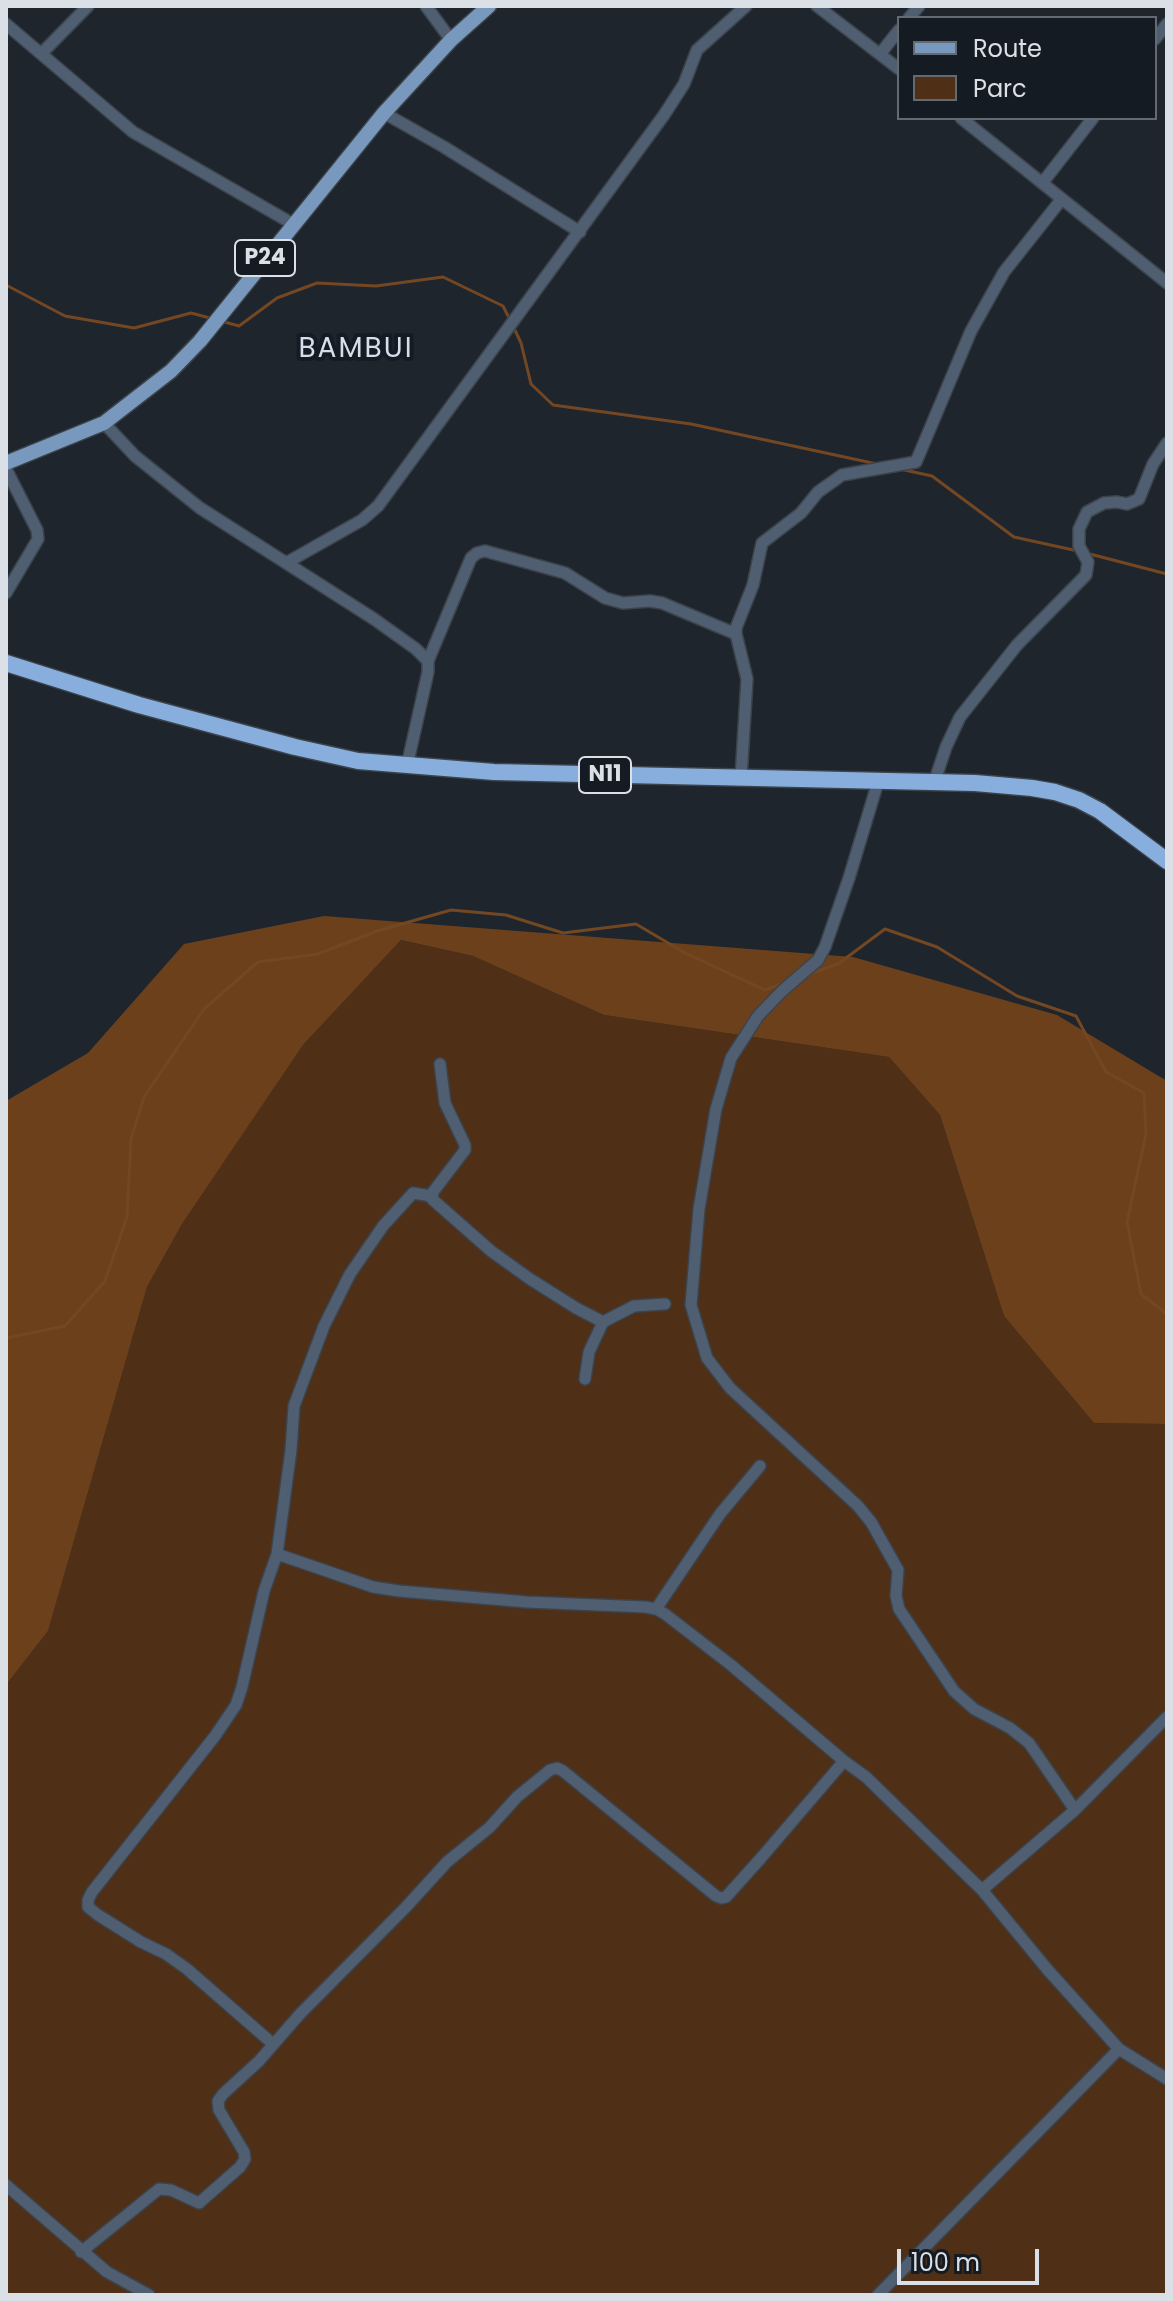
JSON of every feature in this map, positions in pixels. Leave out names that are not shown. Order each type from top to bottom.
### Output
[{"type":"highway","name":"N11","points":[[6,663],[139,705],[358,761],[494,772],[975,783],[1032,788],[1079,800],[1100,811],[1167,861]]},
{"type":"main road","name":"P24","points":[[6,466],[104,423],[160,381],[181,361],[384,113],[451,40],[489,6]]},
{"type":"street","points":[[42,53],[88,6]]},
{"type":"street","points":[[426,6],[451,40]]},
{"type":"street","points":[[286,563],[362,520],[378,506],[580,232],[684,84],[697,50],[746,6]]},
{"type":"street","points":[[817,6],[897,67]]},
{"type":"street","points":[[6,24],[133,132],[293,224]]},
{"type":"street","points":[[880,54],[897,33]]},
{"type":"street","points":[[384,113],[580,232]]},
{"type":"street","points":[[964,120],[1167,283]]},
{"type":"street","points":[[1043,182],[1091,120]]},
{"type":"street","points":[[741,778],[747,679],[736,628],[753,585],[762,543],[801,513],[818,492],[842,475],[905,465],[917,459],[971,331],[1004,272],[1061,200]]},
{"type":"street","points":[[104,423],[135,456],[200,508],[374,619],[428,661]]},
{"type":"street","points":[[934,783],[960,717],[1017,645],[1086,575],[1088,562],[1079,546],[1079,529],[1087,512],[1104,503],[1127,504],[1139,499],[1153,464],[1167,443]]},
{"type":"street","points":[[6,466],[37,530],[38,539],[6,593]]},
{"type":"street","points":[[407,766],[428,661],[471,558],[477,553],[485,551],[565,573],[605,598],[623,603],[662,603],[736,634]]},
{"type":"street","points":[[878,782],[825,947],[818,960],[758,1016],[731,1058],[716,1109],[699,1209],[691,1305],[707,1358],[730,1388],[858,1506],[871,1522],[898,1570],[896,1596],[899,1609],[954,1691],[974,1709],[1010,1728],[1029,1743],[1075,1810]]},
{"type":"street","points":[[431,1196],[465,1150],[445,1103],[440,1064]]},
{"type":"street","points":[[273,2044],[187,1969],[98,1915],[88,1907],[88,1900],[236,1705],[264,1591],[277,1554],[294,1406],[324,1326],[350,1274],[383,1226],[413,1193],[431,1196],[491,1251],[530,1279],[603,1322]]},
{"type":"street","points":[[585,1379],[589,1352],[603,1322],[634,1306],[665,1304]]},
{"type":"street","points":[[656,1609],[720,1514],[760,1466]]},
{"type":"street","points":[[277,1554],[373,1587],[399,1591],[656,1609],[731,1665],[876,1786],[982,1890],[1119,2049],[1167,2079]]},
{"type":"street","points":[[982,1890],[1075,1810],[1167,1717]]},
{"type":"street","points":[[81,2252],[159,2189],[171,2190],[199,2203],[240,2167],[245,2159],[244,2152],[219,2110],[218,2101],[223,2094],[259,2061],[447,1862],[490,1827],[517,1797],[550,1770],[557,1768],[563,1771],[721,1898],[726,1897],[744,1878],[844,1761]]},
{"type":"street","points":[[878,2295],[1119,2049]]},
{"type":"street","points":[[6,2185],[81,2252],[107,2272],[149,2295]]},
{"type":"green space","points":[[401,940],[473,956],[604,1015],[889,1057],[940,1115],[1004,1316],[1094,1423],[1167,1424],[1167,2295],[6,2295],[6,1685],[48,1631],[147,1287],[182,1224],[303,1045]]},
{"type":"shaded area","points":[[324,916],[853,957],[1057,1015],[1167,1081],[1167,1424],[1094,1423],[1004,1316],[940,1115],[889,1057],[604,1015],[473,956],[401,940],[303,1045],[182,1224],[147,1287],[48,1631],[6,1685],[6,1101],[88,1053],[184,944]]},
{"type":"waterway","points":[[221,321],[239,326],[277,298],[317,283],[376,286],[443,277],[503,306],[510,320]]},
{"type":"waterway","points":[[6,285],[65,316],[134,328],[191,313],[210,318]]},
{"type":"waterway","points":[[513,326],[521,343],[531,384],[553,405],[691,424],[877,464]]},
{"type":"waterway","points":[[900,469],[932,476],[1014,537],[1078,551]]},
{"type":"waterway","points":[[1086,553],[1167,574]]},
{"type":"waterway","points":[[6,1338],[65,1326],[105,1281],[127,1217],[131,1139],[144,1097],[204,1009],[258,962],[318,954],[377,931],[451,910],[506,915],[563,933],[636,924],[685,953],[765,990],[784,983]]},
{"type":"waterway","points":[[806,975],[838,964],[885,929],[937,947],[1017,996],[1076,1016],[1106,1072],[1144,1093],[1146,1134],[1127,1222],[1141,1294],[1167,1314]]},
{"type":"district","name":"BAMBUI","points":[[356,350]]}]
